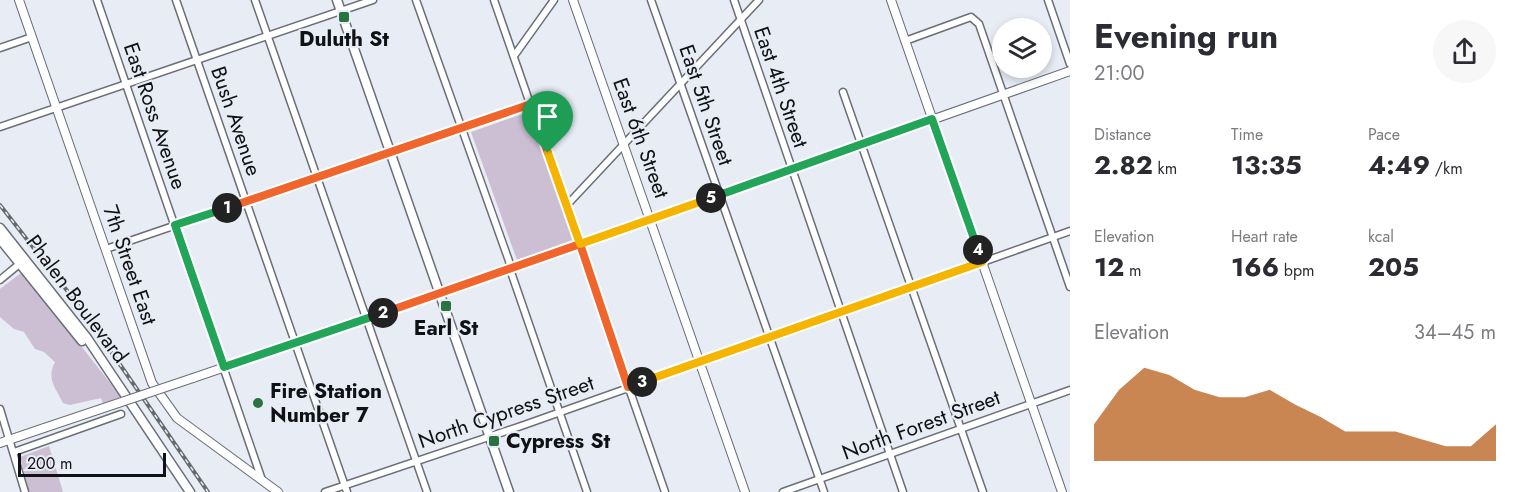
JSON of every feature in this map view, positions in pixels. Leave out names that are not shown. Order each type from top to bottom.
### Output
[{"type":"main road","points":[[337,0],[442,293],[509,492]]},
{"type":"main road","name":"Phalen Boulevard","points":[[0,228],[23,261],[87,338],[190,492]]},
{"type":"main road","name":"Phalen Boulevard","points":[[0,238],[23,261]]},
{"type":"street","name":"7th Street East","points":[[19,0],[147,369],[158,391],[177,418],[278,492]]},
{"type":"street","name":"East Ross Avenue","points":[[97,0],[262,481]]},
{"type":"street","name":"Bush Avenue","points":[[176,0],[345,489]]},
{"type":"street","points":[[255,0],[427,492]]},
{"type":"street","points":[[0,127],[373,0]]},
{"type":"street","points":[[416,0],[587,492]]},
{"type":"street","points":[[494,0],[665,492]]},
{"type":"street","points":[[514,56],[554,0]]},
{"type":"street","name":"East 6th Street","points":[[573,0],[745,492]]},
{"type":"street","name":"East 5th Street","points":[[651,0],[824,492]]},
{"type":"street","name":"East 4th Street","points":[[734,0],[903,492]]},
{"type":"street","points":[[567,205],[759,0]]},
{"type":"street","points":[[891,0],[1062,492]]},
{"type":"street","points":[[1048,0],[1070,64]]},
{"type":"street","points":[[905,41],[974,18],[979,24],[1070,287]]},
{"type":"street","points":[[0,48],[32,37]]},
{"type":"street","points":[[0,443],[442,293],[1070,71]]},
{"type":"street","points":[[843,92],[983,492]]},
{"type":"street","points":[[106,249],[531,104]]},
{"type":"street","name":"North Cypress Street","points":[[325,492],[345,489],[416,461],[1070,231]]},
{"type":"street","points":[[0,280],[23,261]]},
{"type":"street","name":"North Forest Street","points":[[783,492],[1070,390]]},
{"type":"street","points":[[0,410],[25,492]]},
{"type":"street","points":[[14,452],[121,414]]},
{"type":"shaded area","points":[[528,112],[574,240],[517,260],[471,132]]},
{"type":"shaded area","points":[[24,273],[121,397],[103,403],[101,398],[70,405],[63,403],[55,388],[51,373],[55,362],[44,352],[35,349],[24,332],[14,329],[0,317],[0,289]]},
{"type":"shaded area","points":[[49,446],[63,492],[29,492],[20,457]]},
{"type":"railway","points":[[0,205],[83,311],[208,492]]},
{"type":"place","name":"Duluth St","points":[[344,17]]},
{"type":"place","name":"Earl St","points":[[446,306]]},
{"type":"place","name":"Fire Station Number 7","points":[[258,403]]},
{"type":"place","name":"Cypress St","points":[[494,441]]},
{"type":"route","points":[[548,153],[531,104],[175,225],[224,367],[291,346],[580,244],[628,387],[982,262],[932,119],[580,244],[548,153]]}]
